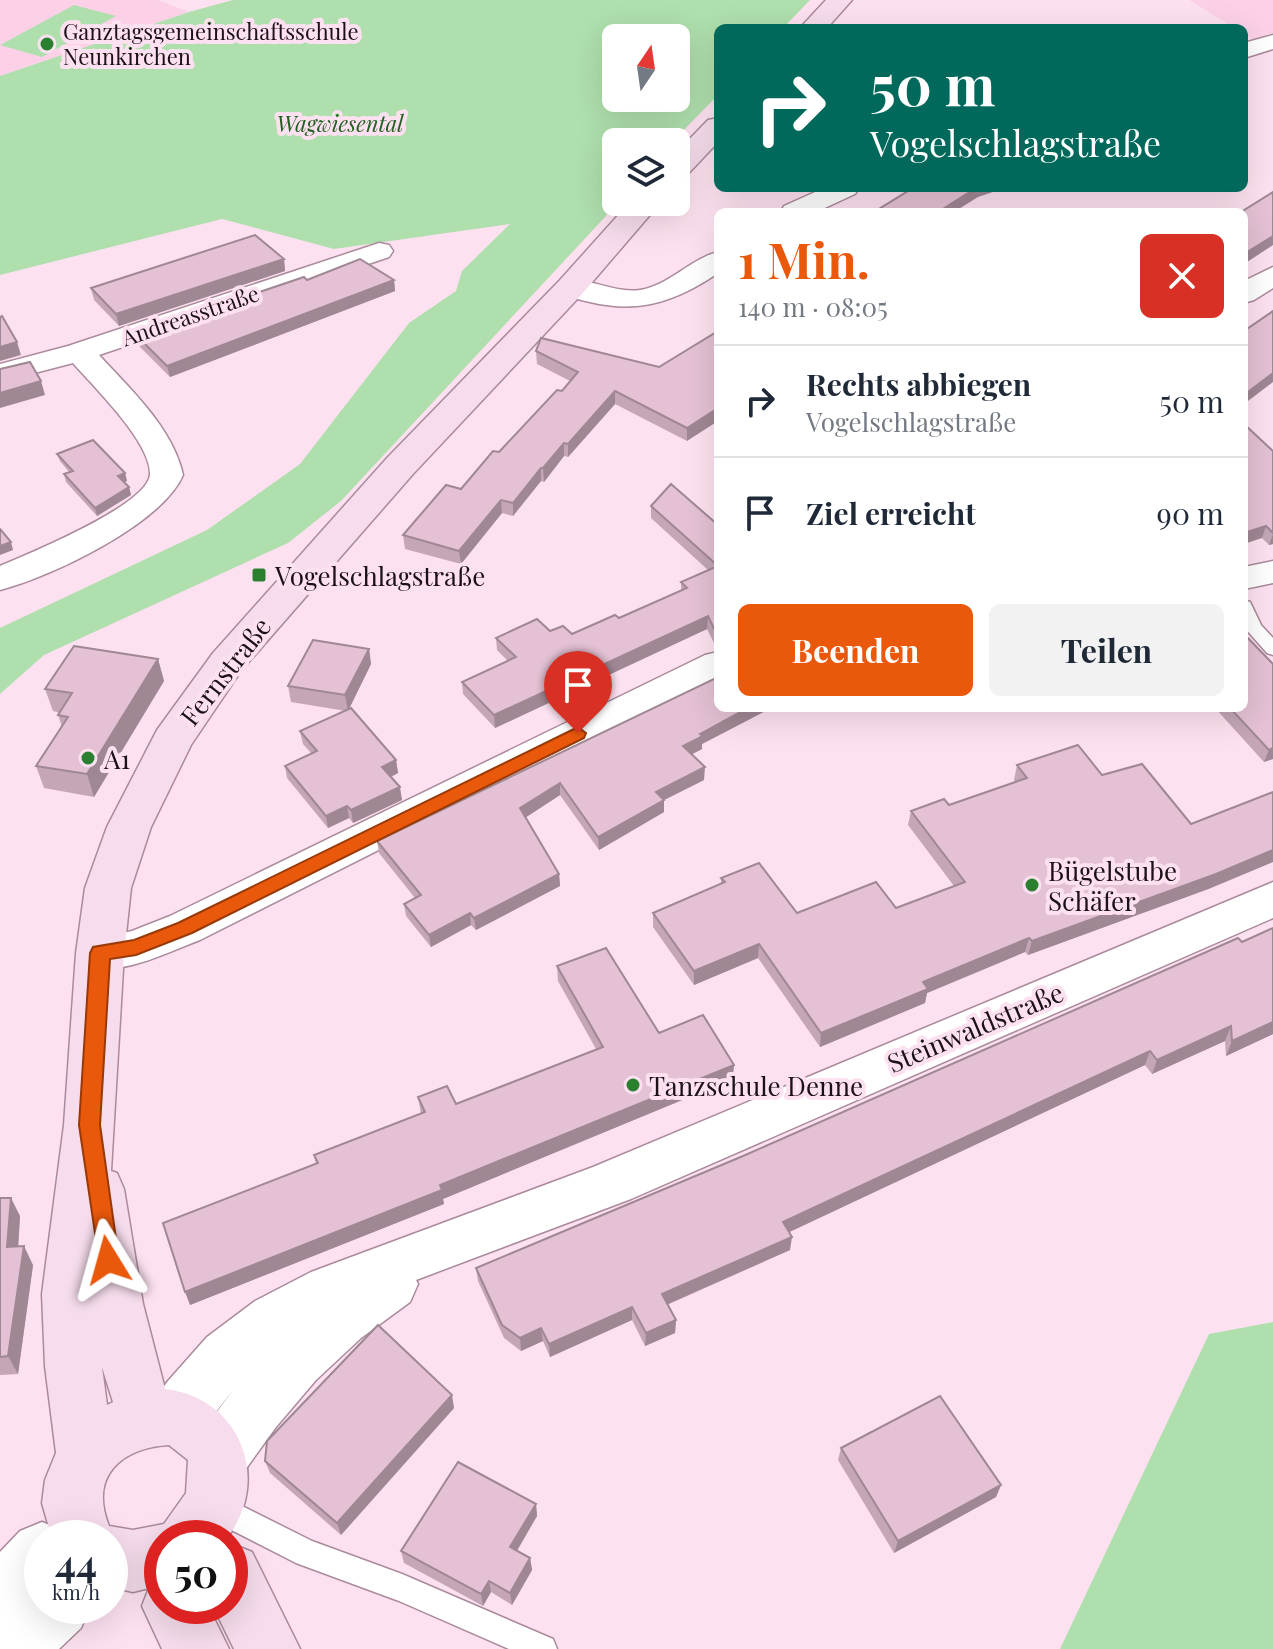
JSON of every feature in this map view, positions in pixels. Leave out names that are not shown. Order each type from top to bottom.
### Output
[{"type":"main road","points":[[817,24],[840,0]]},
{"type":"main road","points":[[690,155],[714,130]]},
{"type":"main road","name":"Fernstraße","points":[[86,1457],[73,1366],[70,1294],[90,1125],[100,953],[108,888],[129,827],[172,740],[227,662],[379,489],[571,287],[634,216]]},
{"type":"main road","name":"Fernstraße","points":[[90,1125],[111,1287],[133,1382],[162,1416]]},
{"type":"main road","points":[[142,1543],[210,1438],[195,1425],[162,1416],[124,1424],[103,1437],[86,1457],[76,1475],[72,1494],[142,1543],[197,1649]]},
{"type":"main road","points":[[248,1610],[268,1649]]},
{"type":"street","points":[[1248,50],[1273,42]]},
{"type":"street","points":[[803,208],[837,192]]},
{"type":"street","name":"Andreasstraße","points":[[0,373],[79,352],[379,251]]},
{"type":"street","points":[[571,287],[625,302],[654,299],[714,262]]},
{"type":"street","points":[[1248,291],[1273,275]]},
{"type":"street","points":[[0,579],[124,519],[155,499],[167,478],[164,460],[131,410],[79,352]]},
{"type":"street","points":[[1248,577],[1273,572]]},
{"type":"street","points":[[100,953],[136,947],[185,928],[714,666]]},
{"type":"street","name":"Steinwaldstraße","points":[[162,1416],[235,1347],[290,1310],[362,1278],[609,1184],[1273,899]]},
{"type":"street","name":"Steinwaldstraße","points":[[0,1596],[142,1543],[249,1411],[314,1345],[368,1299],[454,1243]]},
{"type":"street","points":[[13,1649],[40,1624]]},
{"type":"lane","points":[[1248,615],[1253,627],[1273,649]]},
{"type":"lane","points":[[142,1543],[306,1553],[402,1588],[543,1649]]},
{"type":"shaded area","name":"Ganztagsgemeinschaftsschule Neunkirchen","points":[[0,0],[158,0],[189,12],[0,76]]},
{"type":"shaded area","points":[[1189,0],[1273,0],[1273,33],[1254,40],[1248,36],[1248,24],[1228,24]]},
{"type":"green space","name":"Wagwiesental","points":[[233,0],[810,0],[787,24],[714,24],[714,99],[686,128],[602,128],[602,216],[605,217],[341,501],[288,543],[44,655],[0,694],[0,628],[207,530],[300,464],[409,323],[456,291],[462,271],[510,224],[334,249],[222,219],[0,275],[0,76]]},
{"type":"green space","points":[[74,5],[116,16],[42,57],[0,45]]},
{"type":"green space","points":[[1273,1322],[1273,1649],[1060,1649],[1209,1334]]},
{"type":"building","points":[[906,192],[970,192],[944,208],[880,208]]},
{"type":"building","points":[[1273,192],[1273,236],[1248,252],[1248,208]]},
{"type":"building","points":[[255,235],[284,259],[116,314],[91,288]]},
{"type":"building","points":[[360,259],[394,280],[167,366],[135,334],[304,277],[307,280]]},
{"type":"building","points":[[1273,311],[1273,373],[1248,392],[1248,328]]},
{"type":"building","points":[[0,317],[17,342],[0,347]]},
{"type":"building","points":[[714,333],[714,411],[687,428],[615,391],[568,444],[564,443],[541,468],[513,503],[501,500],[459,551],[403,535],[446,485],[461,489],[493,451],[499,452],[578,372],[536,351],[541,338],[659,367]]},
{"type":"building","points":[[30,362],[41,381],[0,393],[0,369]]},
{"type":"building","points":[[1248,428],[1273,451],[1273,533],[1266,526],[1248,532]]},
{"type":"building","points":[[93,440],[125,473],[118,476],[129,487],[95,508],[64,474],[73,471],[57,454]]},
{"type":"building","points":[[671,484],[714,522],[714,562],[651,506]]},
{"type":"building","points":[[0,529],[11,542],[0,546]]},
{"type":"building","points":[[714,568],[714,629],[708,616],[494,715],[462,682],[516,657],[496,638],[537,619],[550,631],[563,626],[572,634],[615,615],[619,618],[687,588],[681,582]]},
{"type":"building","points":[[1248,638],[1273,664],[1273,748],[1269,750],[1234,712],[1248,712]]},
{"type":"building","points":[[313,640],[369,649],[345,695],[288,686]]},
{"type":"building","points":[[74,646],[158,659],[87,774],[36,766],[68,717],[58,715],[72,693],[45,689]]},
{"type":"building","points":[[714,679],[714,712],[741,712],[683,746],[705,767],[656,792],[664,800],[598,837],[560,783],[520,808],[559,874],[474,918],[470,913],[429,935],[404,904],[421,895],[377,841]]},
{"type":"building","points":[[351,708],[396,760],[382,767],[400,787],[351,810],[347,806],[326,816],[285,766],[317,751],[300,731]]},
{"type":"building","points":[[1078,745],[1102,775],[1142,764],[1191,824],[1273,792],[1273,850],[1032,941],[1029,938],[923,982],[928,989],[821,1033],[759,944],[694,971],[653,913],[725,882],[721,878],[759,863],[797,913],[876,882],[896,908],[965,882],[911,811],[944,799],[949,805],[1027,778],[1017,765]]},
{"type":"building","points":[[1273,928],[1273,1022],[1232,1041],[1231,1026],[1157,1060],[1150,1051],[783,1222],[792,1237],[662,1294],[676,1320],[646,1333],[632,1307],[549,1344],[541,1328],[520,1338],[502,1325],[476,1268],[743,1156],[1238,938],[1242,942]]},
{"type":"building","points":[[606,948],[659,1033],[703,1015],[734,1065],[440,1185],[442,1190],[185,1292],[163,1223],[318,1163],[314,1155],[425,1112],[418,1097],[447,1086],[456,1104],[603,1047],[557,966]]},
{"type":"building","points":[[0,1198],[11,1198],[7,1247],[24,1246],[8,1356],[0,1357]]},
{"type":"building","points":[[378,1325],[452,1395],[337,1523],[265,1461],[267,1441]]},
{"type":"building","points":[[940,1396],[1001,1485],[898,1541],[841,1448]]},
{"type":"building","points":[[458,1462],[536,1504],[510,1547],[530,1558],[510,1593],[489,1581],[481,1594],[401,1551]]},
{"type":"place","name":"Ganztagsgemeinschaftsschule Neunkirchen","points":[[47,44]]},
{"type":"place","name":"Vogelschlagstraße","points":[[259,575]]},
{"type":"place","name":"A1","points":[[88,758]]},
{"type":"place","name":"Bügelstube Schäfer","points":[[1032,885]]},
{"type":"place","name":"Tanzschule Denne","points":[[633,1085]]},
{"type":"route","points":[[108,1260],[90,1125],[100,953],[136,947],[185,928],[578,733]]}]
